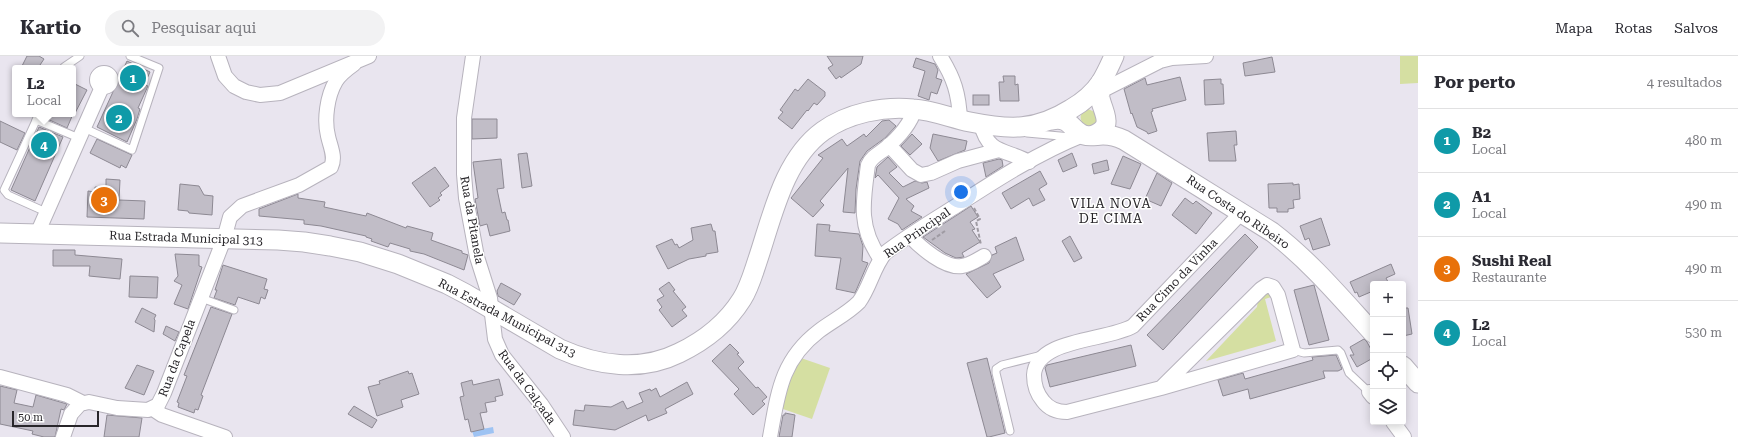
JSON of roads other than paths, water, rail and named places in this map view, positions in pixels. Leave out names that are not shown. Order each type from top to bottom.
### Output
[{"type":"main road","points":[[1084,133],[1103,129],[1102,100],[1114,56]]},
{"type":"main road","points":[[1084,133],[1071,119],[1077,105],[1102,100]]},
{"type":"main road","points":[[1102,100],[1124,140]]},
{"type":"main road","name":"Rua Estrada Municipal 313","points":[[0,233],[304,242],[360,252],[398,264],[447,284],[560,349],[592,361],[628,365],[654,362],[689,348],[712,333],[734,311],[743,298],[750,281],[784,184],[792,167],[801,152],[823,131],[847,119],[873,111],[915,109],[981,124],[1004,127],[1030,126],[1052,120],[1077,105]]},
{"type":"main road","points":[[1052,120],[1062,119],[1084,133],[1108,135],[1124,140]]},
{"type":"main road","name":"Rua Costa do Ribeiro","points":[[1124,140],[1272,232],[1299,254],[1370,331]]},
{"type":"main road","points":[[1406,369],[1418,383]]},
{"type":"street","points":[[218,56],[225,76],[234,86],[246,92],[260,95],[280,93],[354,64],[369,56]]},
{"type":"street","name":"Rua da Pitanela","points":[[473,56],[464,118],[464,174],[466,198],[477,257],[487,286],[492,311]]},
{"type":"street","points":[[940,56],[949,70],[956,87],[960,120]]},
{"type":"street","points":[[1102,100],[1147,61],[1168,58],[1206,56]]},
{"type":"street","name":"Rua da Capela","points":[[0,377],[67,395],[83,403],[89,402],[117,408],[143,411],[153,409],[162,398],[224,239],[230,217],[242,206],[299,185],[331,167],[333,161],[332,153],[326,128],[329,100],[336,81],[354,64]]},
{"type":"street","points":[[37,234],[102,87]]},
{"type":"street","points":[[880,258],[873,248],[866,233],[864,213],[869,163],[890,145],[908,126],[915,109]]},
{"type":"street","points":[[981,124],[988,142],[999,150],[1020,157],[1029,162]]},
{"type":"street","name":"Rua Principal","points":[[770,437],[778,392],[790,361],[811,337],[859,302],[864,296],[880,258],[885,253],[968,198],[1029,162],[1084,133]]},
{"type":"street","points":[[890,145],[912,170],[921,175],[930,174],[958,161],[999,150]]},
{"type":"street","name":"Rua Cimo da Vinha","points":[[1046,354],[1056,349],[1121,331],[1133,326],[1242,212]]},
{"type":"street","points":[[910,236],[926,251],[956,266],[966,266],[984,256]]},
{"type":"street","points":[[1046,354],[1037,364],[1034,372],[1034,381],[1038,393],[1043,401],[1050,408],[1057,411],[1072,411],[1161,388],[1293,350],[1277,292],[1271,286],[1265,286],[1161,388]]},
{"type":"street","name":"Rua da Calçada","points":[[492,311],[494,335],[498,347],[545,408],[563,437]]},
{"type":"street","points":[[63,437],[72,412],[83,403]]},
{"type":"street","points":[[153,409],[160,414],[224,437]]},
{"type":"street","points":[[1395,425],[1404,437]]},
{"type":"lane","points":[[67,65],[80,56]]},
{"type":"lane","points":[[46,212],[8,195],[4,190],[37,117],[132,150],[159,68],[130,56]]},
{"type":"lane","points":[[1004,127],[1026,133],[1064,137],[1084,133]]},
{"type":"lane","points":[[201,298],[234,310]]},
{"type":"lane","points":[[1293,350],[1304,353],[1334,350],[1340,351],[1350,373],[1370,394]]},
{"type":"lane","points":[[1010,431],[996,369],[1002,365],[1046,354]]},
{"type":"water","points":[[493,427],[494,433],[474,437],[472,431]]},
{"type":"place","name":"B2","points":[[133,78]]},
{"type":"place","name":"A1","points":[[119,118]]},
{"type":"place","name":"L2","points":[[44,145]]},
{"type":"place","name":"Sushi Real","points":[[104,200]]},
{"type":"district","name":"VILA NOVA DE CIMA","points":[[1111,210]]}]
